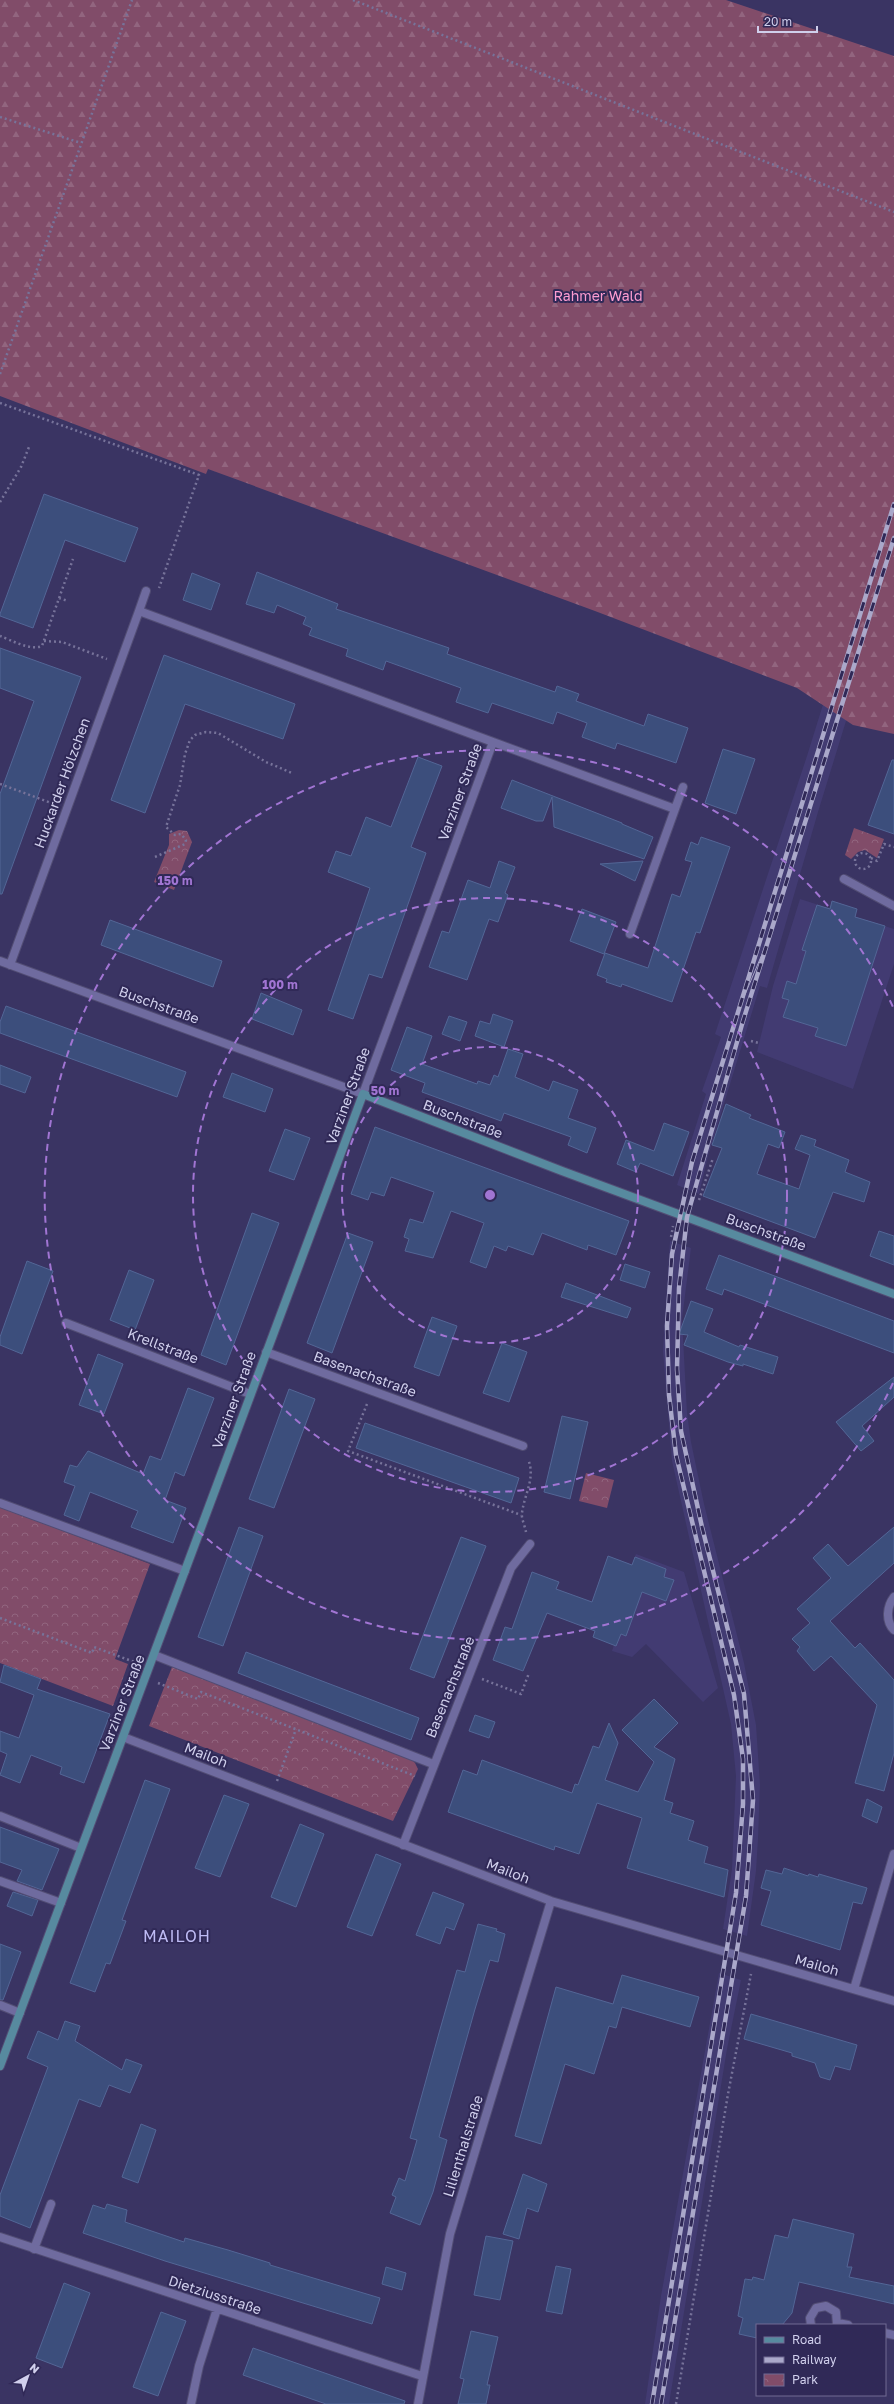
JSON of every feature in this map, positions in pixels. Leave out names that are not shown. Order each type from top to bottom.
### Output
[{"type":"street","name":"Huckarder Hölzchen","points":[[10,965],[146,590]]},
{"type":"street","name":"Varziner Straße","points":[[139,611],[675,809]]},
{"type":"street","name":"Varziner Straße","points":[[0,2066],[493,742]]},
{"type":"street","points":[[630,934],[683,787]]},
{"type":"street","points":[[844,879],[894,906]]},
{"type":"street","name":"Buschstraße","points":[[0,961],[363,1094],[569,1174],[894,1294]]},
{"type":"street","name":"Krellstraße","points":[[66,1323],[250,1394]]},
{"type":"street","name":"Basenachstraße","points":[[266,1352],[523,1446]]},
{"type":"street","points":[[0,1503],[185,1571]]},
{"type":"street","name":"Basenachstraße","points":[[403,1845],[433,1764],[511,1568],[530,1544]]},
{"type":"street","points":[[894,1597],[888,1610],[888,1619],[894,1630]]},
{"type":"street","points":[[154,1655],[433,1764]]},
{"type":"street","name":"Mailoh","points":[[123,1737],[551,1901],[894,2001]]},
{"type":"street","points":[[0,1816],[81,1848]]},
{"type":"street","points":[[854,1989],[894,1854]]},
{"type":"street","points":[[0,1881],[61,1903]]},
{"type":"street","name":"Lilienthalstraße","points":[[418,2404],[422,2376],[450,2234],[551,1901]]},
{"type":"street","points":[[0,2005],[20,2013]]},
{"type":"street","points":[[34,2249],[51,2204]]},
{"type":"street","name":"Dietziusstraße","points":[[0,2237],[217,2310],[422,2376]]},
{"type":"street","points":[[811,2324],[810,2318],[816,2308],[826,2306],[836,2312],[838,2324]]},
{"type":"street","points":[[191,2404],[199,2366],[217,2310]]},
{"type":"path","points":[[0,374],[132,0]]},
{"type":"path","points":[[353,0],[894,212]]},
{"type":"path","points":[[0,117],[81,143]]},
{"type":"path","points":[[0,403],[199,476],[160,587],[146,590]]},
{"type":"path","points":[[0,502],[21,467],[29,447]]},
{"type":"path","points":[[0,636],[37,648],[42,646],[73,559]]},
{"type":"path","points":[[59,598],[68,600]]},
{"type":"path","points":[[44,641],[62,642],[120,663]]},
{"type":"path","points":[[155,857],[185,844],[184,837],[181,834],[174,835],[166,827],[180,785],[185,754],[190,740],[194,735],[206,732],[218,733],[266,762],[292,773]]},
{"type":"path","points":[[0,784],[67,809]]},
{"type":"path","points":[[871,858],[870,866],[866,868],[860,868],[856,863],[856,857],[860,854],[868,854],[871,858],[878,861],[884,844],[894,847]]},
{"type":"path","points":[[751,1041],[759,1043]]},
{"type":"path","points":[[699,1200],[713,1158]]},
{"type":"path","points":[[372,1391],[348,1451],[521,1515]]},
{"type":"path","points":[[523,1446],[531,1467],[529,1485],[521,1515],[530,1544]]},
{"type":"path","points":[[0,1618],[92,1653],[94,1647],[149,1668]]},
{"type":"path","points":[[469,1674],[520,1694],[529,1673]]},
{"type":"path","points":[[145,1678],[198,1699],[201,1692],[427,1780]]},
{"type":"path","points":[[272,1795],[296,1729]]},
{"type":"path","points":[[676,2404],[728,2094],[754,1960]]},
{"type":"shaded area","points":[[894,476],[894,565],[818,812],[767,988],[760,986],[708,1156],[699,1194],[677,1185],[706,1094],[702,1091],[721,1037],[715,1034],[807,756]]},
{"type":"shaded area","points":[[800,899],[894,929],[894,964],[853,1089],[757,1052],[773,986]]},
{"type":"shaded area","points":[[670,1241],[691,1248],[682,1319],[687,1413],[691,1442],[704,1504],[744,1663],[756,1725],[760,1785],[758,1839],[756,1871],[747,1936],[723,1929],[732,1869],[736,1776],[731,1724],[672,1461],[663,1351]]},
{"type":"shaded area","points":[[636,1554],[684,1572],[718,1688],[703,1702],[646,1644],[632,1657],[612,1651],[614,1645],[593,1637],[597,1625],[592,1602],[608,1556],[632,1565]]},
{"type":"shaded area","points":[[719,1973],[741,1980],[727,2049],[669,2404],[645,2404],[661,2296]]},
{"type":"green space","name":"Rahmer Wald","points":[[0,0],[726,0],[894,56],[894,734],[853,725],[797,688],[595,611],[208,469],[206,474],[0,396]]},
{"type":"green space","points":[[854,828],[884,839],[877,858],[865,850],[858,852],[851,859],[845,855]]},
{"type":"green space","points":[[179,830],[187,831],[192,842],[174,890],[154,882],[169,845],[169,834]]},
{"type":"green space","points":[[586,1473],[614,1480],[607,1508],[579,1501]]},
{"type":"green space","points":[[0,1507],[150,1564],[115,1659],[128,1664],[113,1706],[0,1663]]},
{"type":"green space","points":[[172,1667],[411,1759],[418,1769],[393,1821],[149,1726]]},
{"type":"building","points":[[44,494],[138,528],[125,562],[65,540],[33,628],[0,616],[0,614]]},
{"type":"building","points":[[257,572],[338,604],[336,609],[449,648],[447,654],[555,692],[557,686],[579,694],[576,701],[644,726],[648,714],[688,728],[676,763],[617,743],[615,749],[582,737],[587,723],[557,712],[553,724],[492,703],[488,713],[456,702],[461,688],[386,661],[383,670],[346,656],[348,649],[309,635],[312,628],[303,624],[306,617],[277,605],[274,613],[246,604]]},
{"type":"building","points":[[192,573],[220,584],[211,610],[183,600]]},
{"type":"building","points":[[0,648],[81,677],[2,894],[0,894],[0,794],[34,701],[0,688]]},
{"type":"building","points":[[164,655],[295,704],[283,739],[185,704],[145,813],[111,800]]},
{"type":"building","points":[[723,749],[755,759],[736,814],[705,803]]},
{"type":"building","points":[[418,757],[442,766],[411,847],[426,853],[382,978],[369,974],[353,1019],[328,1010],[370,888],[328,872],[336,851],[351,856],[366,817],[391,827]]},
{"type":"building","points":[[892,760],[894,760],[894,834],[868,825]]},
{"type":"building","points":[[512,780],[622,823],[653,837],[644,859],[554,827],[552,797],[543,821],[536,821],[501,808]]},
{"type":"building","points":[[701,837],[730,847],[700,933],[696,932],[672,1002],[622,984],[621,987],[606,982],[607,979],[597,975],[605,953],[648,968],[672,894],[680,897],[692,862],[685,860],[691,842],[698,845]]},
{"type":"building","points":[[499,861],[515,867],[505,893],[508,895],[498,922],[489,919],[467,980],[429,967],[442,931],[449,933],[468,880],[490,888]]},
{"type":"building","points":[[643,861],[635,881],[600,864]]},
{"type":"building","points":[[832,901],[857,909],[855,917],[885,926],[846,1046],[815,1036],[818,1028],[783,1017],[789,1000],[782,998],[787,981],[796,984],[806,951],[802,950],[817,905],[830,909]]},
{"type":"building","points":[[582,909],[616,922],[604,954],[570,941]]},
{"type":"building","points":[[110,920],[222,961],[213,987],[101,945]]},
{"type":"building","points":[[261,993],[302,1010],[293,1035],[252,1019]]},
{"type":"building","points":[[6,1006],[186,1072],[177,1097],[0,1033],[0,1022]]},
{"type":"building","points":[[493,1014],[513,1021],[504,1047],[475,1036],[480,1021],[490,1024]]},
{"type":"building","points":[[449,1016],[467,1022],[460,1041],[442,1034]]},
{"type":"building","points":[[407,1027],[432,1036],[422,1064],[477,1084],[478,1081],[490,1085],[494,1075],[498,1077],[508,1049],[523,1054],[515,1077],[549,1091],[553,1081],[578,1090],[568,1118],[596,1128],[587,1153],[568,1145],[571,1137],[504,1113],[501,1121],[422,1092],[425,1083],[391,1070]]},
{"type":"building","points":[[0,1065],[31,1077],[25,1093],[0,1084]]},
{"type":"building","points":[[232,1073],[273,1089],[265,1112],[223,1097]]},
{"type":"building","points":[[726,1104],[751,1115],[749,1118],[785,1132],[779,1148],[768,1144],[757,1174],[799,1189],[810,1155],[795,1149],[801,1135],[816,1140],[814,1146],[849,1160],[845,1172],[870,1182],[864,1202],[833,1192],[815,1238],[703,1196],[722,1148],[712,1145]]},
{"type":"building","points":[[664,1123],[689,1132],[673,1176],[640,1163],[636,1172],[617,1164],[626,1140],[654,1151]]},
{"type":"building","points":[[375,1127],[629,1221],[616,1255],[588,1245],[587,1250],[542,1233],[533,1255],[508,1246],[506,1251],[494,1246],[486,1268],[470,1262],[484,1223],[451,1211],[433,1258],[405,1251],[409,1239],[404,1237],[410,1219],[423,1223],[434,1192],[391,1177],[384,1196],[371,1192],[368,1200],[351,1194]]},
{"type":"building","points":[[285,1129],[310,1138],[294,1180],[269,1171]]},
{"type":"building","points":[[252,1213],[279,1223],[226,1365],[201,1355]]},
{"type":"building","points":[[879,1231],[894,1236],[894,1265],[870,1256]]},
{"type":"building","points":[[348,1233],[373,1242],[332,1353],[307,1343]]},
{"type":"building","points":[[719,1255],[894,1321],[894,1353],[724,1289],[722,1295],[706,1289]]},
{"type":"building","points":[[27,1261],[53,1271],[22,1354],[0,1345],[0,1337]]},
{"type":"building","points":[[625,1264],[650,1272],[645,1288],[620,1280]]},
{"type":"building","points":[[129,1270],[154,1280],[135,1330],[110,1320]]},
{"type":"building","points":[[566,1283],[631,1308],[627,1318],[561,1297]]},
{"type":"building","points":[[691,1301],[713,1309],[704,1332],[739,1347],[740,1345],[778,1357],[773,1374],[743,1364],[743,1366],[728,1362],[684,1345],[688,1335],[679,1334]]},
{"type":"building","points":[[432,1317],[457,1326],[439,1376],[414,1367]]},
{"type":"building","points":[[502,1343],[527,1352],[509,1402],[483,1393]]},
{"type":"building","points":[[98,1354],[123,1364],[104,1414],[79,1405]]},
{"type":"building","points":[[894,1377],[894,1397],[862,1426],[874,1441],[861,1451],[836,1422]]},
{"type":"building","points":[[188,1388],[214,1398],[184,1476],[175,1472],[165,1500],[186,1508],[173,1543],[131,1527],[138,1511],[90,1492],[79,1521],[64,1515],[75,1486],[64,1482],[70,1465],[77,1467],[88,1451],[143,1474],[150,1456],[161,1460]]},
{"type":"building","points":[[289,1389],[315,1399],[274,1508],[249,1499]]},
{"type":"building","points":[[562,1416],[588,1422],[570,1499],[544,1492]]},
{"type":"building","points":[[365,1423],[519,1478],[511,1503],[356,1448]]},
{"type":"building","points":[[239,1527],[263,1536],[223,1646],[198,1637]]},
{"type":"building","points":[[894,1527],[894,1563],[830,1621],[855,1648],[860,1643],[894,1680],[894,1753],[884,1791],[855,1783],[877,1705],[831,1656],[814,1671],[797,1651],[800,1647],[792,1639],[810,1623],[797,1609],[831,1578],[813,1558],[828,1544],[848,1566]]},
{"type":"building","points":[[461,1537],[486,1546],[434,1678],[410,1669]]},
{"type":"building","points":[[608,1556],[632,1565],[635,1557],[666,1569],[664,1577],[674,1580],[666,1601],[642,1592],[626,1636],[621,1634],[616,1646],[593,1637],[595,1631],[547,1613],[523,1671],[493,1660],[505,1627],[512,1629],[532,1572],[559,1582],[556,1589],[592,1602]]},
{"type":"building","points":[[246,1652],[419,1718],[411,1740],[238,1673]]},
{"type":"building","points":[[4,1665],[41,1679],[37,1689],[110,1714],[84,1783],[60,1774],[62,1767],[31,1755],[20,1783],[0,1775],[7,1754],[0,1751],[0,1731],[19,1738],[34,1695],[0,1682]]},
{"type":"building","points":[[654,1699],[678,1723],[654,1747],[675,1759],[664,1800],[673,1803],[670,1813],[694,1821],[688,1840],[708,1847],[704,1863],[728,1870],[724,1897],[627,1868],[642,1818],[597,1803],[579,1854],[555,1846],[554,1850],[448,1812],[463,1770],[477,1775],[482,1760],[572,1793],[575,1784],[578,1785],[593,1746],[599,1748],[609,1723],[618,1743],[605,1780],[638,1792],[654,1762],[622,1730]]},
{"type":"building","points":[[475,1715],[495,1722],[489,1738],[469,1731]]},
{"type":"building","points":[[145,1780],[170,1789],[122,1920],[126,1921],[110,1964],[106,1963],[95,1992],[70,1983]]},
{"type":"building","points":[[224,1795],[249,1804],[220,1877],[195,1868]]},
{"type":"building","points":[[867,1799],[882,1807],[877,1823],[862,1816]]},
{"type":"building","points":[[300,1824],[324,1834],[296,1907],[271,1897]]},
{"type":"building","points":[[0,1827],[59,1849],[42,1890],[17,1881],[22,1870],[0,1862]]},
{"type":"building","points":[[376,1854],[401,1864],[372,1936],[347,1927]]},
{"type":"building","points":[[784,1868],[808,1876],[809,1874],[818,1877],[819,1874],[867,1888],[862,1904],[853,1902],[840,1950],[761,1925],[771,1891],[761,1888],[766,1870],[782,1874]]},
{"type":"building","points":[[13,1892],[38,1900],[32,1916],[7,1906]]},
{"type":"building","points":[[433,1892],[464,1904],[454,1930],[446,1927],[440,1944],[416,1935]]},
{"type":"building","points":[[478,1924],[497,1929],[496,1931],[505,1934],[498,1962],[490,1960],[475,2009],[439,2137],[447,2140],[433,2192],[420,2225],[390,2213],[396,2197],[392,2195],[399,2178],[405,2181],[417,2140],[410,2138],[439,2033],[457,1970],[465,1972]]},
{"type":"building","points":[[0,1944],[21,1952],[3,2000],[0,2000]]},
{"type":"building","points":[[622,1975],[699,1997],[690,2027],[622,2007],[616,2028],[609,2026],[594,2074],[565,2064],[541,2144],[515,2136],[556,1987],[613,2004]]},
{"type":"building","points":[[751,2014],[857,2045],[850,2070],[835,2066],[830,2080],[820,2077],[815,2063],[792,2056],[792,2053],[744,2039]]},
{"type":"building","points":[[65,2021],[80,2026],[75,2041],[122,2070],[126,2059],[142,2065],[130,2093],[109,2085],[100,2107],[79,2099],[30,2228],[0,2216],[0,2195],[48,2067],[27,2058],[38,2031],[58,2040]]},
{"type":"building","points":[[141,2124],[156,2130],[138,2183],[122,2177]]},
{"type":"building","points":[[523,2174],[547,2184],[538,2212],[527,2208],[519,2239],[503,2234]]},
{"type":"building","points":[[107,2204],[127,2210],[125,2222],[184,2242],[185,2238],[228,2250],[270,2263],[270,2265],[380,2298],[372,2324],[165,2261],[83,2233],[93,2205],[105,2209]]},
{"type":"building","points":[[793,2219],[854,2234],[847,2267],[852,2267],[849,2277],[894,2286],[894,2304],[799,2282],[792,2313],[783,2324],[756,2324],[756,2338],[739,2334],[743,2318],[738,2316],[745,2279],[752,2280],[753,2277],[764,2280],[775,2235],[788,2238]]},
{"type":"building","points":[[486,2236],[513,2241],[500,2300],[474,2295]]},
{"type":"building","points":[[556,2266],[571,2269],[562,2314],[546,2311]]},
{"type":"building","points":[[386,2267],[406,2273],[402,2290],[382,2284]]},
{"type":"building","points":[[64,2283],[90,2293],[62,2368],[36,2358]]},
{"type":"building","points":[[161,2312],[186,2321],[158,2396],[133,2387]]},
{"type":"building","points":[[471,2331],[498,2337],[487,2385],[490,2385],[486,2404],[458,2404],[464,2379],[460,2378]]},
{"type":"building","points":[[253,2348],[405,2401],[404,2404],[326,2404],[243,2375]]},
{"type":"tram line","points":[[738,1011],[771,933]]},
{"type":"railway","points":[[652,2404],[736,1893],[743,1804],[743,1759],[734,1695],[676,1455],[669,1395],[667,1326],[672,1254],[692,1162],[894,504]]},
{"type":"railway","points":[[661,2404],[746,1896],[753,1800],[744,1694],[702,1527],[681,1431],[677,1369],[679,1288],[687,1217],[743,1021],[894,538]]},
{"type":"district","name":"MAILOH","points":[[177,1936]]}]
